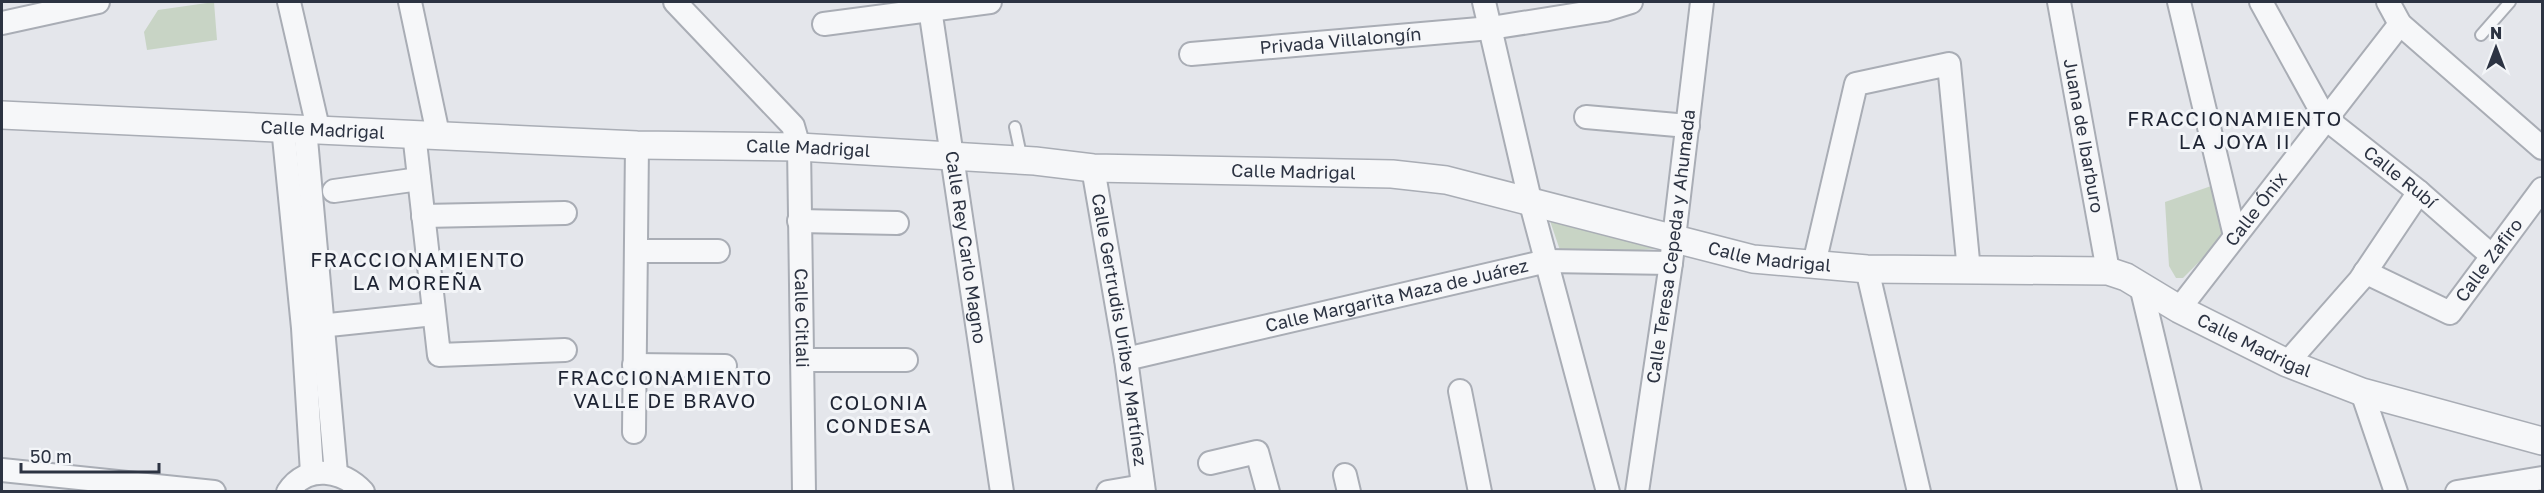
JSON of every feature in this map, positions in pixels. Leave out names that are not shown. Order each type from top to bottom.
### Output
[{"type":"street","points":[[2,22],[98,2]]},
{"type":"street","points":[[289,2],[302,128],[313,327],[312,474]]},
{"type":"street","points":[[410,2],[426,134],[419,179],[439,355],[565,350]]},
{"type":"street","points":[[675,2],[793,126],[799,147]]},
{"type":"street","points":[[824,24],[929,6],[990,2]]},
{"type":"street","points":[[1484,2],[1530,200],[1608,492]]},
{"type":"street","name":"Privada Villalongín","points":[[1191,54],[1491,28],[1605,9],[1631,2]]},
{"type":"street","name":"Calle Teresa Cepeda y Ahumada","points":[[1637,492],[1672,250],[1702,2]]},
{"type":"street","name":"Juana de Ibarburo","points":[[2059,2],[2108,271]]},
{"type":"street","points":[[2179,2],[2235,236]]},
{"type":"street","name":"Calle Rubí","points":[[2261,2],[2325,118],[2419,192],[2492,256]]},
{"type":"street","points":[[2388,2],[2400,24],[2541,144]]},
{"type":"street","name":"Calle Rey Carlo Magno","points":[[929,6],[1002,492]]},
{"type":"street","name":"Calle Ónix","points":[[2179,309],[2400,24]]},
{"type":"street","points":[[1814,264],[1856,84],[1949,64],[1969,271]]},
{"type":"street","name":"Calle Madrigal","points":[[2,115],[156,128],[302,128],[637,145],[799,147],[1022,161],[1093,168],[1392,174],[1446,180],[1530,200],[1672,250],[1867,269],[2108,271],[2287,363],[2362,392],[2542,441]]},
{"type":"street","points":[[1586,117],[1688,126]]},
{"type":"street","points":[[634,432],[637,145]]},
{"type":"street","name":"Calle Citlali","points":[[799,147],[804,492]]},
{"type":"street","name":"Calle Gertrudis Uribe y Martínez","points":[[1093,168],[1126,359],[1143,489]]},
{"type":"street","points":[[334,191],[419,179]]},
{"type":"street","name":"Calle Zafiro","points":[[2365,272],[2450,312],[2542,189]]},
{"type":"street","points":[[2287,363],[2365,272],[2419,192]]},
{"type":"street","points":[[423,216],[565,213]]},
{"type":"street","points":[[799,221],[897,223]]},
{"type":"street","name":"Calle Margarita Maza de Juárez","points":[[1126,359],[1547,261],[1672,250]]},
{"type":"street","points":[[636,251],[718,251]]},
{"type":"street","points":[[1867,269],[1919,492]]},
{"type":"street","points":[[2141,286],[2190,492]]},
{"type":"street","points":[[313,327],[434,314]]},
{"type":"street","points":[[313,327],[336,473]]},
{"type":"street","points":[[802,360],[906,360]]},
{"type":"street","points":[[634,365],[725,366]]},
{"type":"street","points":[[1460,391],[1480,492]]},
{"type":"street","points":[[2362,392],[2396,492]]},
{"type":"street","points":[[1210,463],[1257,452],[1268,492]]},
{"type":"street","points":[[2,470],[214,492]]},
{"type":"street","points":[[288,492],[301,479],[312,474],[336,473],[351,480],[363,492]]},
{"type":"street","points":[[2457,492],[2542,478]]},
{"type":"street","points":[[1108,492],[1143,489]]},
{"type":"lane","points":[[2481,35],[2510,2]]},
{"type":"lane","points":[[1015,127],[1022,161]]},
{"type":"green space","points":[[214,2],[217,40],[147,50],[144,32],[158,10]]},
{"type":"green space","points":[[2217,184],[2229,232],[2183,278],[2176,278],[2169,266],[2165,202]]},
{"type":"green space","points":[[1549,218],[1665,248],[1562,256]]},
{"type":"district","name":"FRACCIONAMIENTO LA JOYA II","points":[[2235,130]]},
{"type":"district","name":"FRACCIONAMIENTO LA MOREÑA","points":[[418,272]]},
{"type":"district","name":"FRACCIONAMIENTO VALLE DE BRAVO","points":[[665,390]]},
{"type":"district","name":"COLONIA CONDESA","points":[[879,414]]}]
